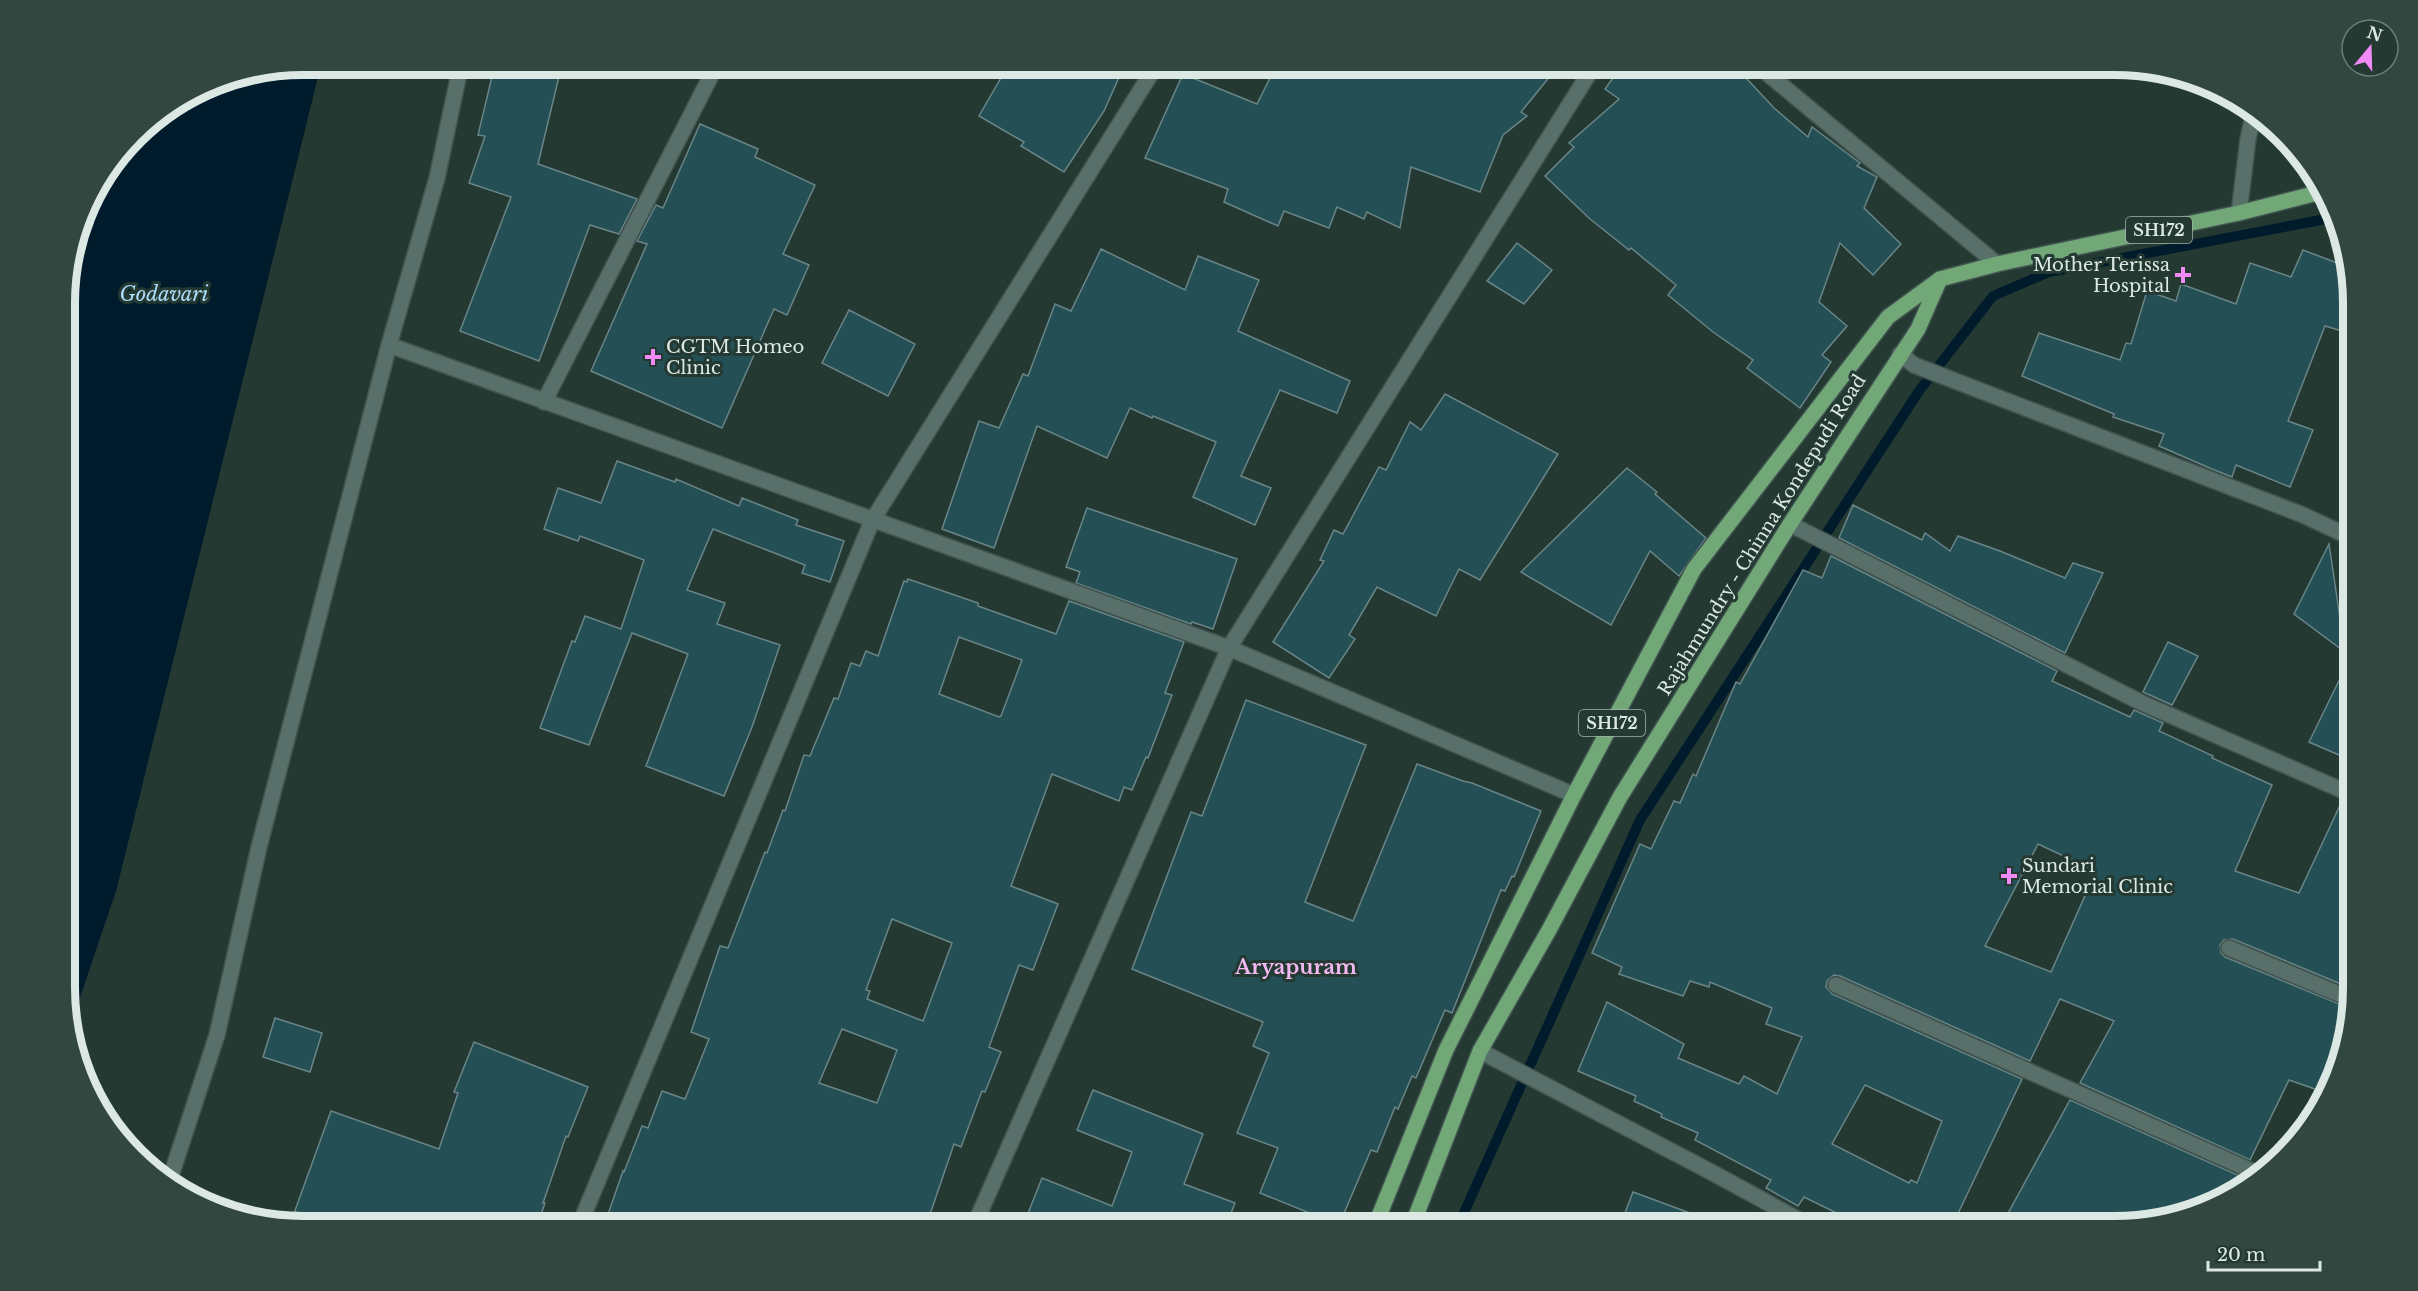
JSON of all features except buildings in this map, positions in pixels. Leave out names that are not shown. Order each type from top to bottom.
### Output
[{"type":"main road","name":"SH172","points":[[1378,1216],[1446,1050],[1574,795],[1694,569],[1888,317],[1940,279],[1997,264],[2239,213],[2315,194]]},
{"type":"main road","name":"Rajahmundry - Chinna Kondepudi Road","points":[[1416,1216],[1480,1051],[1549,930],[1620,797],[1790,524],[1918,329],[1940,279]]},
{"type":"street","points":[[171,1175],[217,1035],[259,847],[389,345],[437,178],[459,75]]},
{"type":"street","points":[[544,402],[711,75]]},
{"type":"street","points":[[583,1216],[872,521],[1149,75]]},
{"type":"street","points":[[978,1216],[1229,648],[1588,75]]},
{"type":"street","points":[[1769,75],[1997,264]]},
{"type":"street","points":[[2239,213],[2252,121]]},
{"type":"street","points":[[389,345],[1229,648],[1574,795]]},
{"type":"street","points":[[1900,354],[1914,364],[2303,515],[2343,534]]},
{"type":"street","points":[[1790,524],[2142,703],[2343,791]]},
{"type":"street","points":[[2229,948],[2343,996]]},
{"type":"street","points":[[1836,985],[2252,1171]]},
{"type":"street","points":[[1480,1051],[1791,1216]]},
{"type":"water","name":"Godavari","points":[[319,75],[116,891],[76,1010],[75,288],[79,259],[92,216],[113,176],[142,142],[164,122],[202,99],[230,87],[273,77]]},
{"type":"waterway","points":[[1462,1216],[1640,820],[1919,391],[1993,296],[2049,272],[2327,219]]},
{"type":"place","name":"Mother Terissa Hospital","points":[[2183,275]]},
{"type":"place","name":"CGTM Homeo Clinic","points":[[653,357]]},
{"type":"place","name":"Sundari Memorial Clinic","points":[[2009,876]]},
{"type":"district","name":"Aryapuram","points":[[1296,967]]}]
